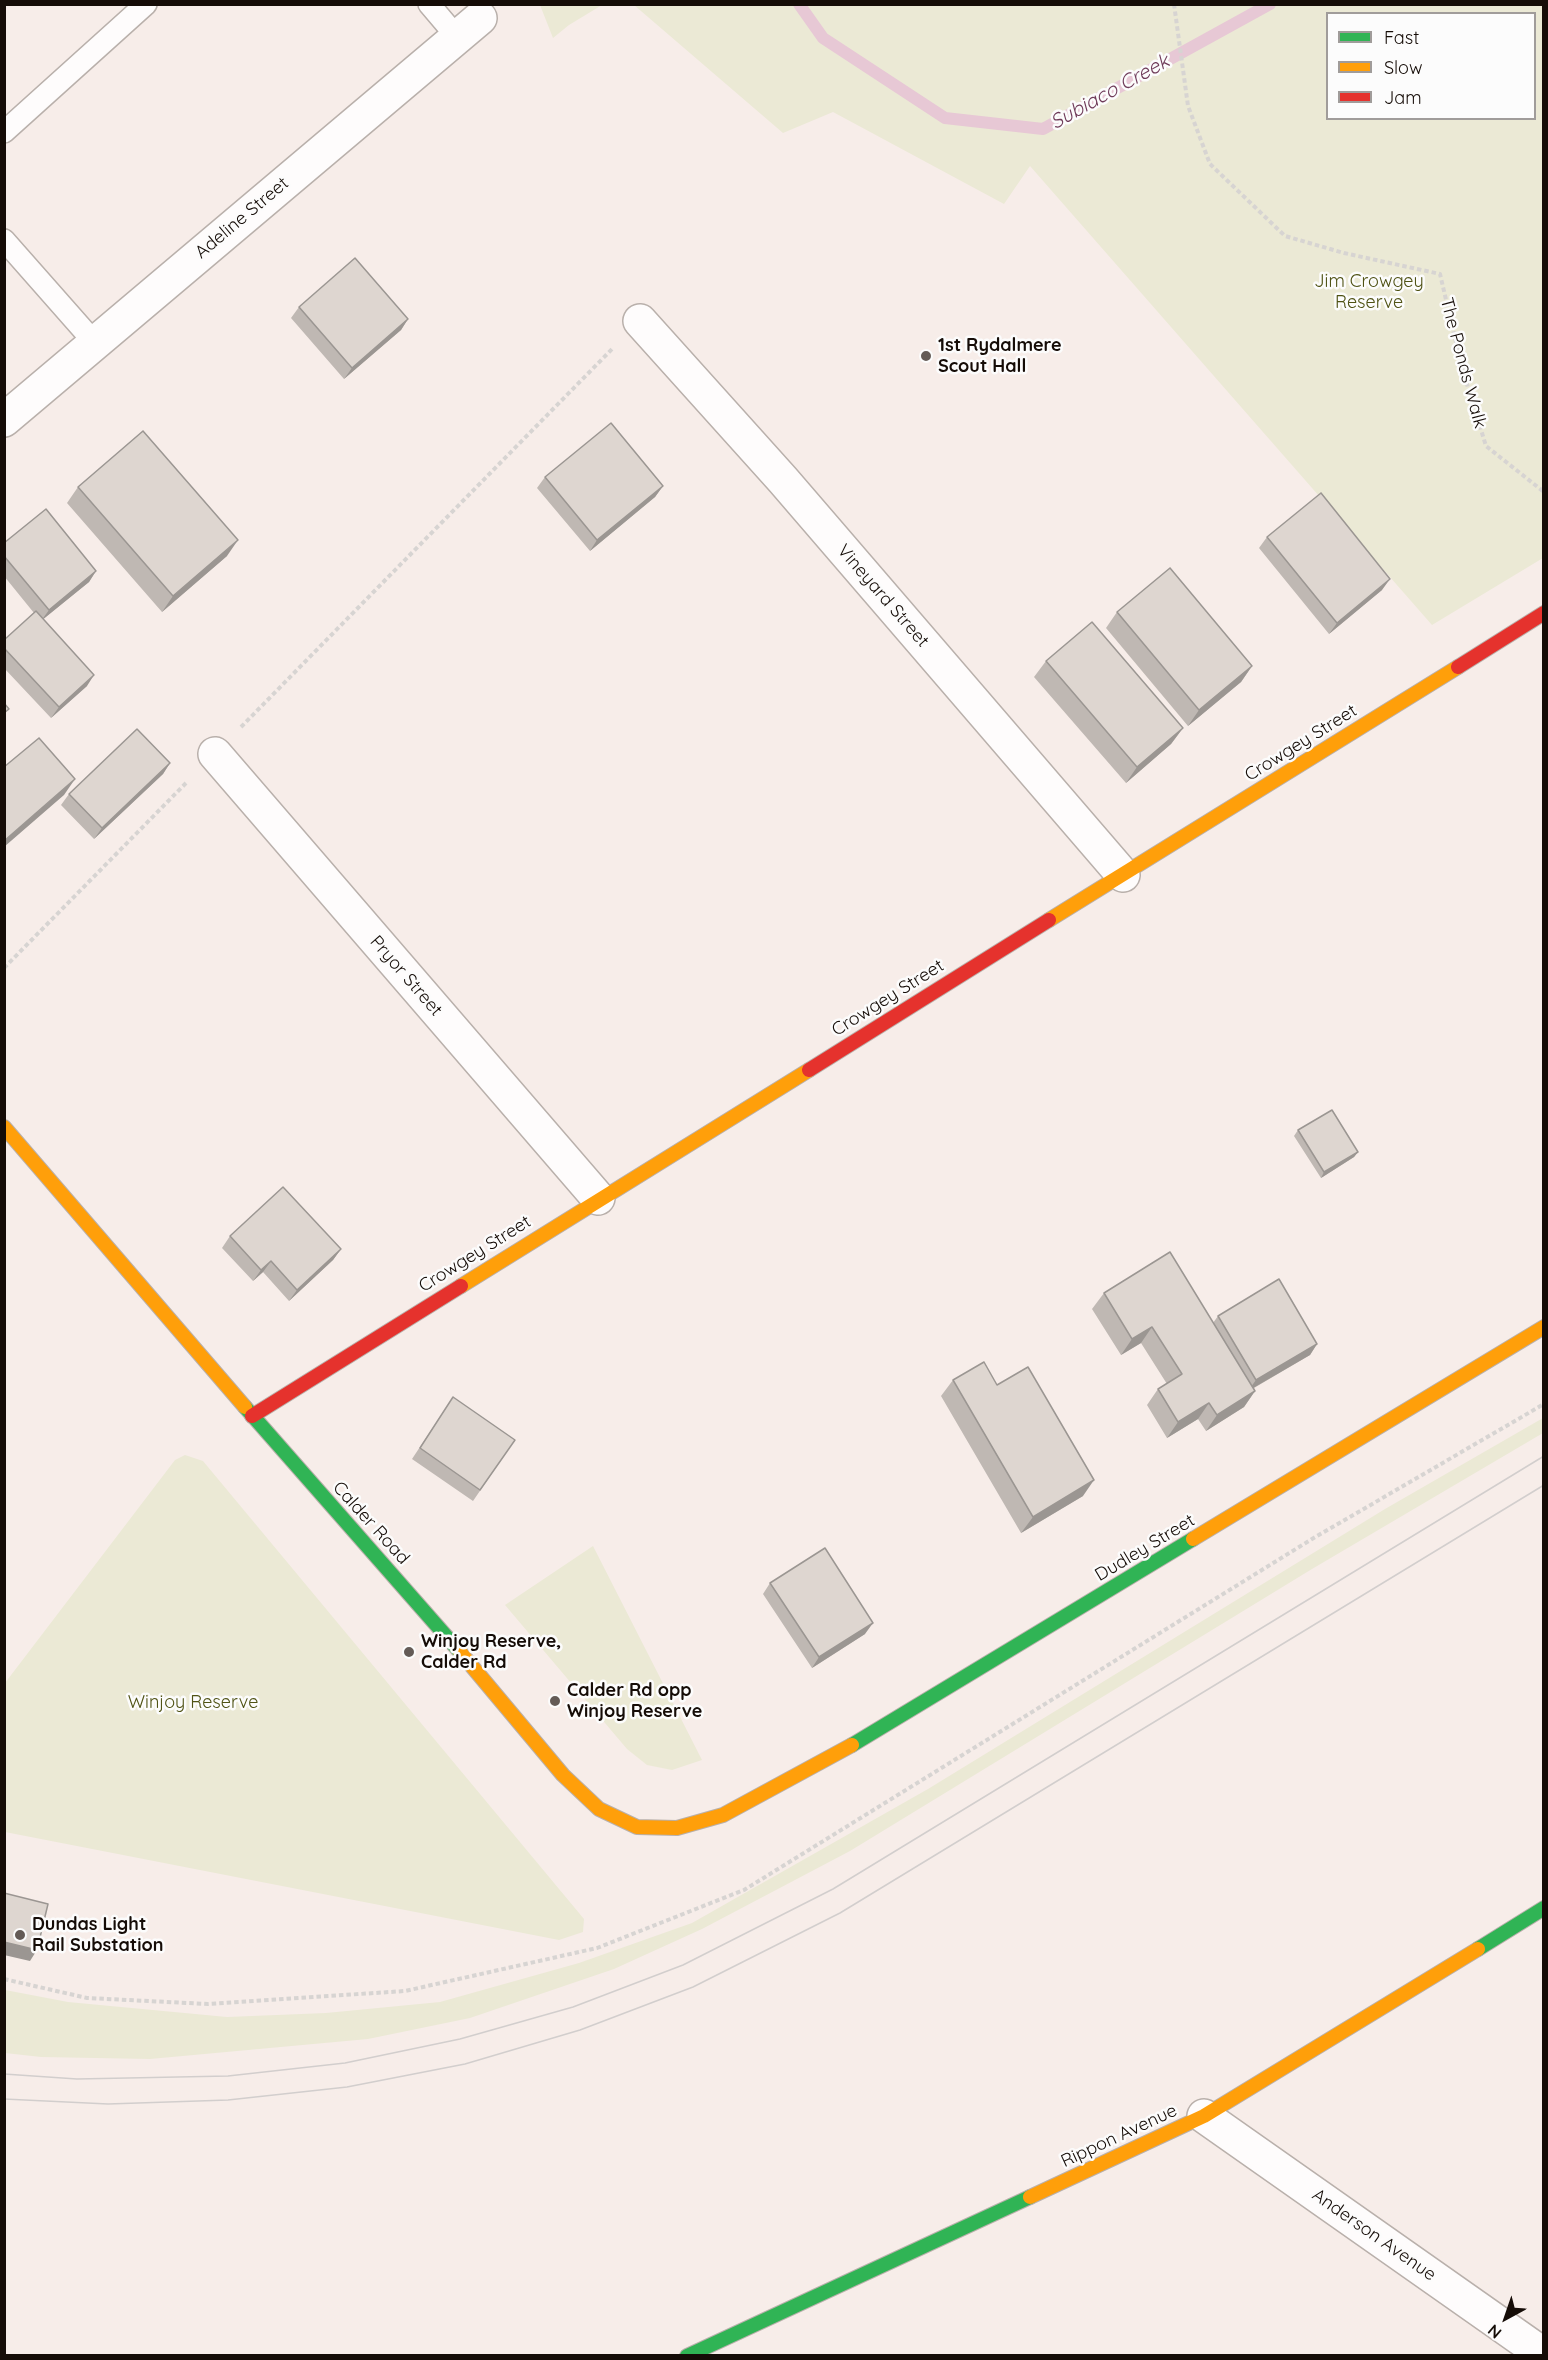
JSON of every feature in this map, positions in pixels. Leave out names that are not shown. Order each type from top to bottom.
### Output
[{"type":"street","name":"Adeline Street","points":[[4,420],[469,28]]},
{"type":"street","name":"Vineyard Street","points":[[640,321],[783,480],[1123,874]]},
{"type":"street","name":"Crowgey Street","points":[[252,1416],[598,1198],[1544,613]]},
{"type":"street","name":"Pryor Street","points":[[214,754],[598,1198]]},
{"type":"street","name":"Calder Road","points":[[4,1127],[158,1309],[420,1605],[563,1775],[599,1809],[636,1827],[677,1828],[723,1815],[762,1796]]},
{"type":"street","name":"Dudley Street","points":[[762,1796],[884,1728],[1544,1327]]},
{"type":"street","name":"Rippon Avenue","points":[[687,2355],[1203,2116],[1544,1908]]},
{"type":"street","name":"Anderson Avenue","points":[[1203,2116],[1544,2355]]},
{"type":"lane","points":[[4,132],[146,4]]},
{"type":"lane","points":[[429,4],[469,28]]},
{"type":"lane","points":[[4,240],[94,342]]},
{"type":"path","name":"The Ponds Walk","points":[[1174,4],[1188,106],[1210,164],[1285,236],[1344,253],[1440,274],[1462,368],[1486,446],[1544,492]]},
{"type":"path","points":[[4,968],[640,321]]},
{"type":"green space","points":[[540,5],[602,5],[569,25],[553,38]]},
{"type":"green space","name":"Jim Crowgey Reserve","points":[[634,5],[1543,5],[1543,558],[1432,625],[1030,166],[1004,204],[833,112],[783,133]]},
{"type":"green space","points":[[1543,1418],[1543,1433],[1312,1569],[850,1851],[702,1929],[614,1969],[470,2018],[368,2039],[150,2059],[41,2057],[5,2053],[5,1990],[68,2002],[227,2017],[326,2013],[440,2002],[579,1963],[692,1923],[928,1789],[1385,1509]]},
{"type":"green space","name":"Winjoy Reserve","points":[[185,1455],[203,1461],[584,1919],[583,1932],[559,1940],[5,1832],[5,1683],[175,1460]]},
{"type":"green space","points":[[593,1546],[702,1760],[672,1770],[647,1765],[627,1749],[505,1605]]},
{"type":"building","points":[[355,258],[408,319],[352,368],[299,307]]},
{"type":"building","points":[[611,423],[663,486],[597,540],[545,477]]},
{"type":"building","points":[[143,431],[238,540],[173,596],[78,487]]},
{"type":"building","points":[[1321,493],[1390,579],[1337,623],[1267,537]]},
{"type":"building","points":[[46,509],[96,571],[49,610],[4,556],[4,543]]},
{"type":"building","points":[[1170,568],[1252,666],[1199,710],[1117,612]]},
{"type":"building","points":[[36,611],[94,675],[59,707],[4,648],[4,640]]},
{"type":"building","points":[[1092,622],[1183,728],[1137,767],[1046,661]]},
{"type":"building","points":[[4,703],[9,709],[4,713]]},
{"type":"building","points":[[137,729],[170,763],[102,828],[69,794]]},
{"type":"building","points":[[39,738],[75,779],[4,841],[4,767]]},
{"type":"building","points":[[1332,1110],[1358,1152],[1324,1172],[1298,1130]]},
{"type":"building","points":[[283,1187],[341,1249],[297,1290],[271,1261],[261,1270],[230,1236]]},
{"type":"building","points":[[1170,1252],[1255,1391],[1217,1415],[1209,1403],[1178,1422],[1158,1389],[1182,1374],[1152,1327],[1132,1339],[1104,1293]]},
{"type":"building","points":[[1279,1279],[1317,1344],[1256,1380],[1218,1316]]},
{"type":"building","points":[[984,1362],[997,1385],[1028,1367],[1094,1480],[1033,1517],[953,1380]]},
{"type":"building","points":[[453,1397],[515,1440],[480,1490],[420,1448]]},
{"type":"building","points":[[825,1548],[873,1623],[819,1657],[770,1583]]},
{"type":"building","name":"Dundas Light Rail Substation","points":[[4,1893],[48,1904],[37,1950],[4,1942]]},
{"type":"waterway","name":"Subiaco Creek","points":[[799,4],[823,38],[945,118],[1043,129],[1270,4]]},
{"type":"tram line","points":[[4,2074],[77,2079],[228,2076],[345,2063],[460,2039],[573,2007],[683,1965],[833,1889],[1544,1456]]},
{"type":"tram line","points":[[4,2099],[108,2104],[228,2100],[347,2087],[465,2064],[580,2030],[693,1987],[840,1913],[1544,1485]]},
{"type":"traffic: fast","points":[[245,1407],[460,1652]]},
{"type":"traffic: fast","points":[[852,1745],[1193,1539]]},
{"type":"traffic: fast","points":[[1478,1949],[1544,1908]]},
{"type":"traffic: fast","points":[[687,2356],[1030,2197]]},
{"type":"traffic: slow","points":[[1049,920],[1458,667]]},
{"type":"traffic: slow","points":[[461,1286],[809,1070]]},
{"type":"traffic: slow","points":[[4,1127],[245,1407]]},
{"type":"traffic: slow","points":[[1193,1539],[1544,1327]]},
{"type":"traffic: slow","points":[[460,1652],[563,1775],[599,1809],[637,1827],[677,1828],[723,1815],[852,1745]]},
{"type":"traffic: slow","points":[[1030,2197],[1204,2116],[1478,1949]]},
{"type":"traffic: jam","points":[[1458,667],[1544,613]]},
{"type":"traffic: jam","points":[[809,1070],[1049,920]]},
{"type":"traffic: jam","points":[[252,1416],[461,1286]]},
{"type":"place","name":"1st Rydalmere Scout Hall","points":[[926,356]]},
{"type":"place","name":"Winjoy Reserve, Calder Rd","points":[[409,1652]]},
{"type":"place","name":"Calder Rd opp Winjoy Reserve","points":[[555,1701]]},
{"type":"place","name":"Dundas Light Rail Substation","points":[[20,1935]]}]
